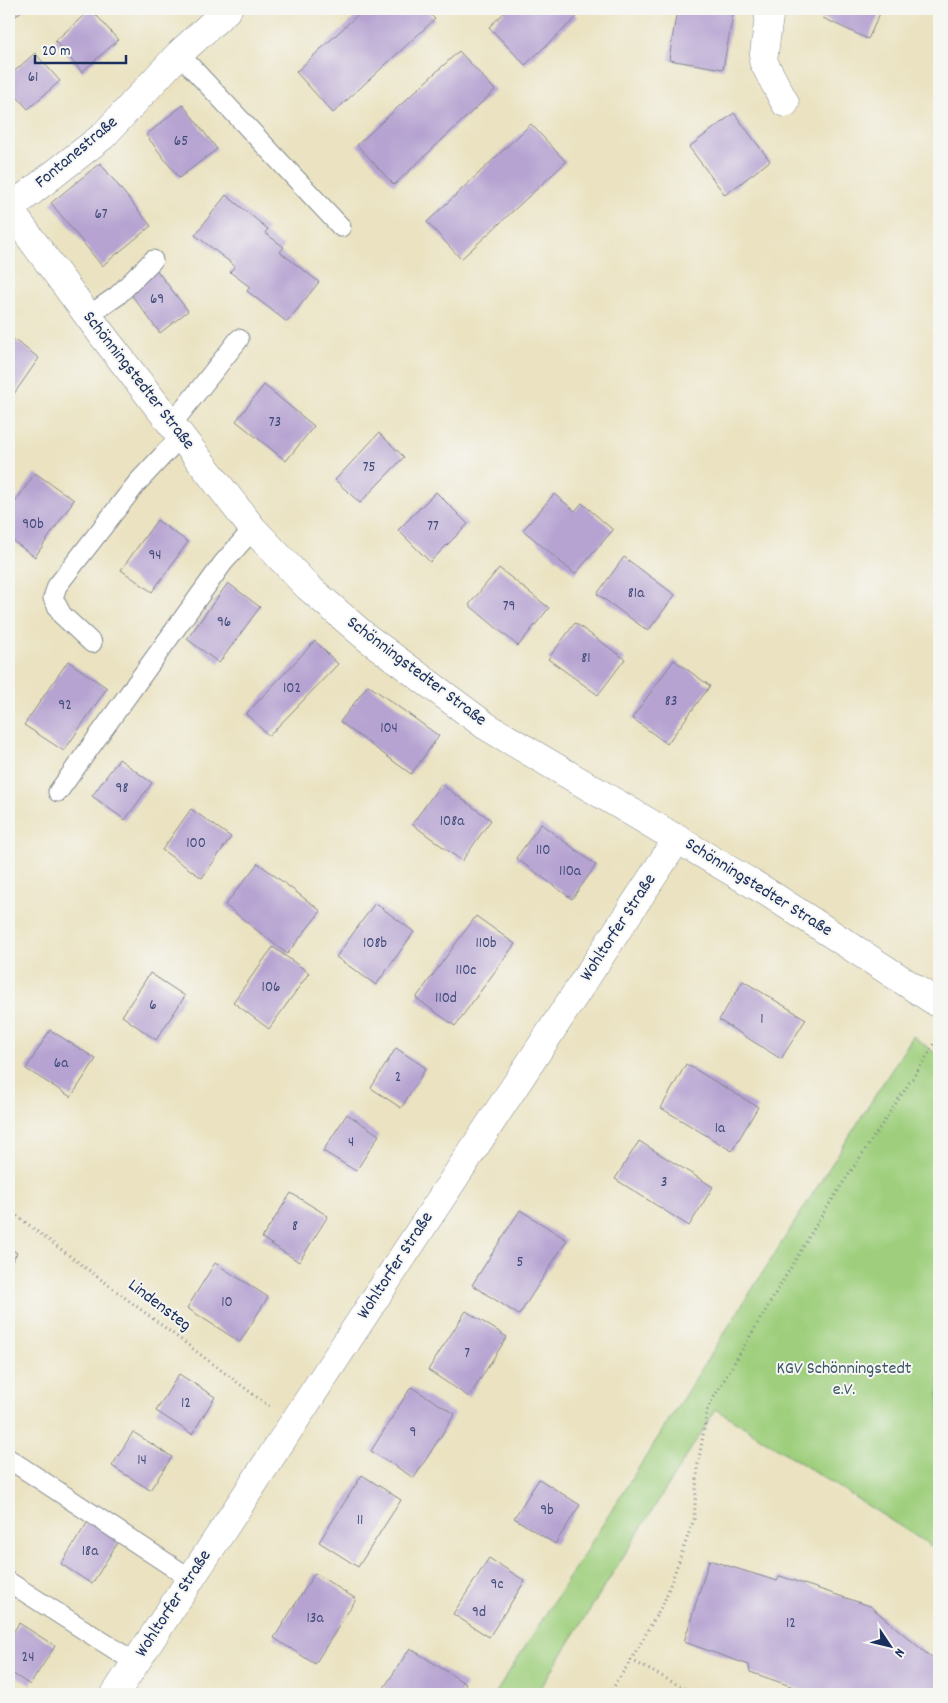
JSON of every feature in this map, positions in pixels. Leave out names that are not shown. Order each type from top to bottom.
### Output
[{"type":"street","name":"Fontanestraße","points":[[9,209],[103,136],[179,54],[228,9]]},
{"type":"street","points":[[770,9],[762,61],[784,103]]},
{"type":"street","name":"Schönningstedter Straße","points":[[9,209],[88,316],[254,529],[308,587],[366,637],[486,726],[770,894],[939,1004]]},
{"type":"street","name":"Wohltorfer Straße","points":[[115,1694],[678,838]]},
{"type":"lane","points":[[179,54],[341,227]]},
{"type":"lane","points":[[88,316],[117,296],[153,260]]},
{"type":"lane","points":[[92,642],[62,615],[53,598],[57,586],[177,430],[239,339]]},
{"type":"lane","points":[[58,792],[223,563],[254,529]]},
{"type":"lane","points":[[9,1459],[191,1579]]},
{"type":"lane","points":[[9,1582],[136,1663]]},
{"type":"path","points":[[609,1694],[664,1602],[694,1519],[698,1464],[708,1407],[822,1215],[939,1038]]},
{"type":"path","name":"Lindensteg","points":[[9,1210],[292,1424]]},
{"type":"path","points":[[631,1660],[695,1694]]},
{"type":"green space","name":"KGV Schönningstedt e.V.","points":[[913,1036],[939,1056],[939,1551],[716,1409],[537,1694],[495,1694]]},
{"type":"building","points":[[9,9],[24,9],[9,22]]},
{"type":"building","points":[[91,9],[118,40],[82,72],[55,41]]},
{"type":"building","points":[[364,9],[425,9],[435,19],[333,113],[296,72]]},
{"type":"building","points":[[508,9],[570,9],[577,17],[525,65],[489,27]]},
{"type":"building","points":[[677,9],[734,9],[723,69],[669,60]]},
{"type":"building","points":[[828,9],[882,9],[868,39],[823,18]]},
{"type":"building","points":[[459,51],[495,90],[394,185],[357,145]]},
{"type":"building","points":[[35,53],[60,81],[28,109],[9,88],[9,76]]},
{"type":"building","points":[[183,105],[217,149],[179,178],[146,135]]},
{"type":"building","points":[[734,113],[770,161],[725,195],[689,147]]},
{"type":"building","points":[[531,124],[566,162],[461,259],[427,222]]},
{"type":"building","points":[[100,163],[151,226],[102,266],[51,203]]},
{"type":"building","points":[[226,195],[268,229],[265,233],[284,247],[280,252],[319,282],[287,322],[247,291],[250,287],[230,272],[235,266],[195,235]]},
{"type":"building","points":[[155,268],[188,311],[160,333],[127,289]]},
{"type":"building","points":[[9,336],[39,358],[9,401]]},
{"type":"building","points":[[264,385],[314,426],[286,461],[236,421]]},
{"type":"building","points":[[379,433],[404,457],[360,503],[335,480]]},
{"type":"building","points":[[35,473],[74,500],[35,557],[9,538],[9,511]]},
{"type":"building","points":[[436,492],[468,524],[430,562],[398,530]]},
{"type":"building","points":[[554,494],[575,511],[582,503],[613,530],[575,574],[523,530]]},
{"type":"building","points":[[157,520],[188,542],[152,592],[121,570]]},
{"type":"building","points":[[624,557],[675,595],[648,631],[597,594]]},
{"type":"building","points":[[499,568],[549,608],[518,646],[469,605]]},
{"type":"building","points":[[228,583],[260,607],[219,663],[187,639]]},
{"type":"building","points":[[575,623],[625,659],[598,695],[548,659]]},
{"type":"building","points":[[315,641],[338,664],[269,736],[246,714]]},
{"type":"building","points":[[674,660],[710,686],[667,744],[632,718]]},
{"type":"building","points":[[68,661],[107,688],[64,751],[24,725]]},
{"type":"building","points":[[368,685],[439,736],[411,774],[340,722]]},
{"type":"building","points":[[119,759],[152,783],[125,820],[92,796]]},
{"type":"building","points":[[441,784],[491,820],[462,861],[412,824]]},
{"type":"building","points":[[191,809],[231,837],[202,878],[162,850]]},
{"type":"building","points":[[541,824],[596,865],[572,899],[516,858]]},
{"type":"building","points":[[258,863],[321,911],[287,954],[225,905]]},
{"type":"building","points":[[375,903],[414,932],[376,985],[336,957]]},
{"type":"building","points":[[476,916],[515,944],[455,1026],[416,998]]},
{"type":"building","points":[[273,947],[309,973],[269,1029],[233,1002]]},
{"type":"building","points":[[150,973],[185,996],[156,1040],[122,1016]]},
{"type":"building","points":[[743,981],[806,1019],[781,1059],[719,1020]]},
{"type":"building","points":[[50,1030],[96,1059],[71,1097],[26,1069]]},
{"type":"building","points":[[396,1048],[426,1068],[401,1108],[371,1088]]},
{"type":"building","points":[[686,1064],[758,1107],[732,1151],[661,1108]]},
{"type":"building","points":[[347,1114],[379,1135],[356,1171],[323,1151]]},
{"type":"building","points":[[639,1141],[713,1187],[689,1226],[615,1179]]},
{"type":"building","points":[[291,1193],[328,1216],[299,1262],[262,1238]]},
{"type":"building","points":[[520,1210],[567,1240],[519,1315],[472,1285]]},
{"type":"building","points":[[9,1248],[17,1253],[9,1266]]},
{"type":"building","points":[[215,1263],[268,1297],[240,1342],[187,1308]]},
{"type":"building","points":[[466,1311],[507,1337],[469,1397],[428,1370]]},
{"type":"building","points":[[179,1374],[215,1397],[192,1434],[156,1411]]},
{"type":"building","points":[[411,1387],[455,1414],[414,1478],[371,1451]]},
{"type":"building","points":[[133,1432],[172,1457],[150,1490],[112,1466]]},
{"type":"building","points":[[362,1475],[401,1500],[358,1567],[319,1542]]},
{"type":"building","points":[[539,1479],[580,1505],[555,1544],[514,1518]]},
{"type":"building","points":[[89,1520],[120,1539],[92,1584],[61,1564]]},
{"type":"building","points":[[489,1558],[525,1581],[489,1637],[453,1614]]},
{"type":"building","points":[[709,1560],[777,1581],[780,1576],[870,1606],[939,1664],[939,1694],[814,1694],[750,1672],[749,1665],[684,1642]]},
{"type":"building","points":[[315,1573],[356,1599],[315,1664],[274,1638]]},
{"type":"building","points":[[19,1623],[55,1646],[30,1685],[9,1671],[9,1639]]},
{"type":"building","points":[[410,1648],[466,1684],[460,1694],[380,1694]]},
{"type":"building","points":[[247,1688],[256,1694],[243,1694]]}]
